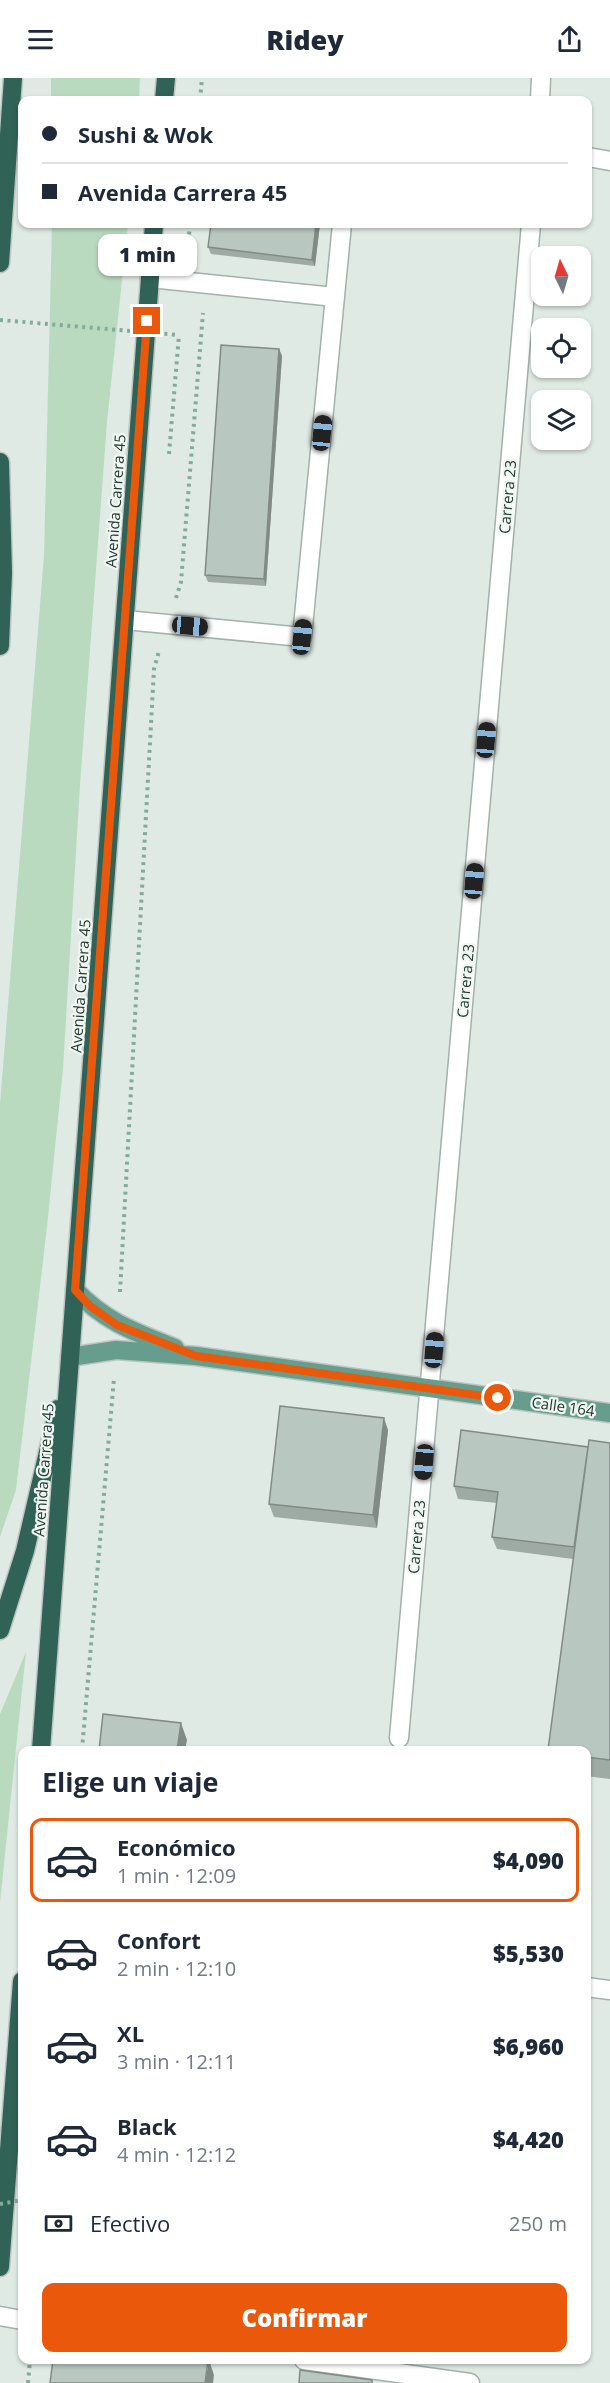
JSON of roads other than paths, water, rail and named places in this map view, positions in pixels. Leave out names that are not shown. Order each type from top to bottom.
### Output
[{"type":"highway","points":[[0,263],[13,78]]},
{"type":"highway","points":[[164,96],[166,78]]},
{"type":"highway","name":"Avenida Carrera 45","points":[[40,1746],[154,228]]},
{"type":"highway","points":[[0,462],[3,573],[0,646]]},
{"type":"highway","points":[[0,1630],[25,1551],[70,1357]]},
{"type":"highway","points":[[0,2267],[18,2033]]},
{"type":"main road","name":"Calle 164","points":[[75,1290],[90,1306],[117,1325],[196,1356]]},
{"type":"main road","name":"Calle 164","points":[[70,1357],[116,1350],[196,1356],[610,1413]]},
{"type":"street","points":[[540,96],[542,78]]},
{"type":"street","points":[[592,159],[610,161]]},
{"type":"street","points":[[125,620],[302,637],[342,228]]},
{"type":"street","name":"Carrera 23","points":[[399,1738],[531,228]]},
{"type":"street","points":[[150,278],[335,297]]},
{"type":"street","points":[[591,1988],[610,1990]]},
{"type":"street","points":[[0,2316],[18,2319]]},
{"type":"street","points":[[333,2364],[470,2383]]}]
